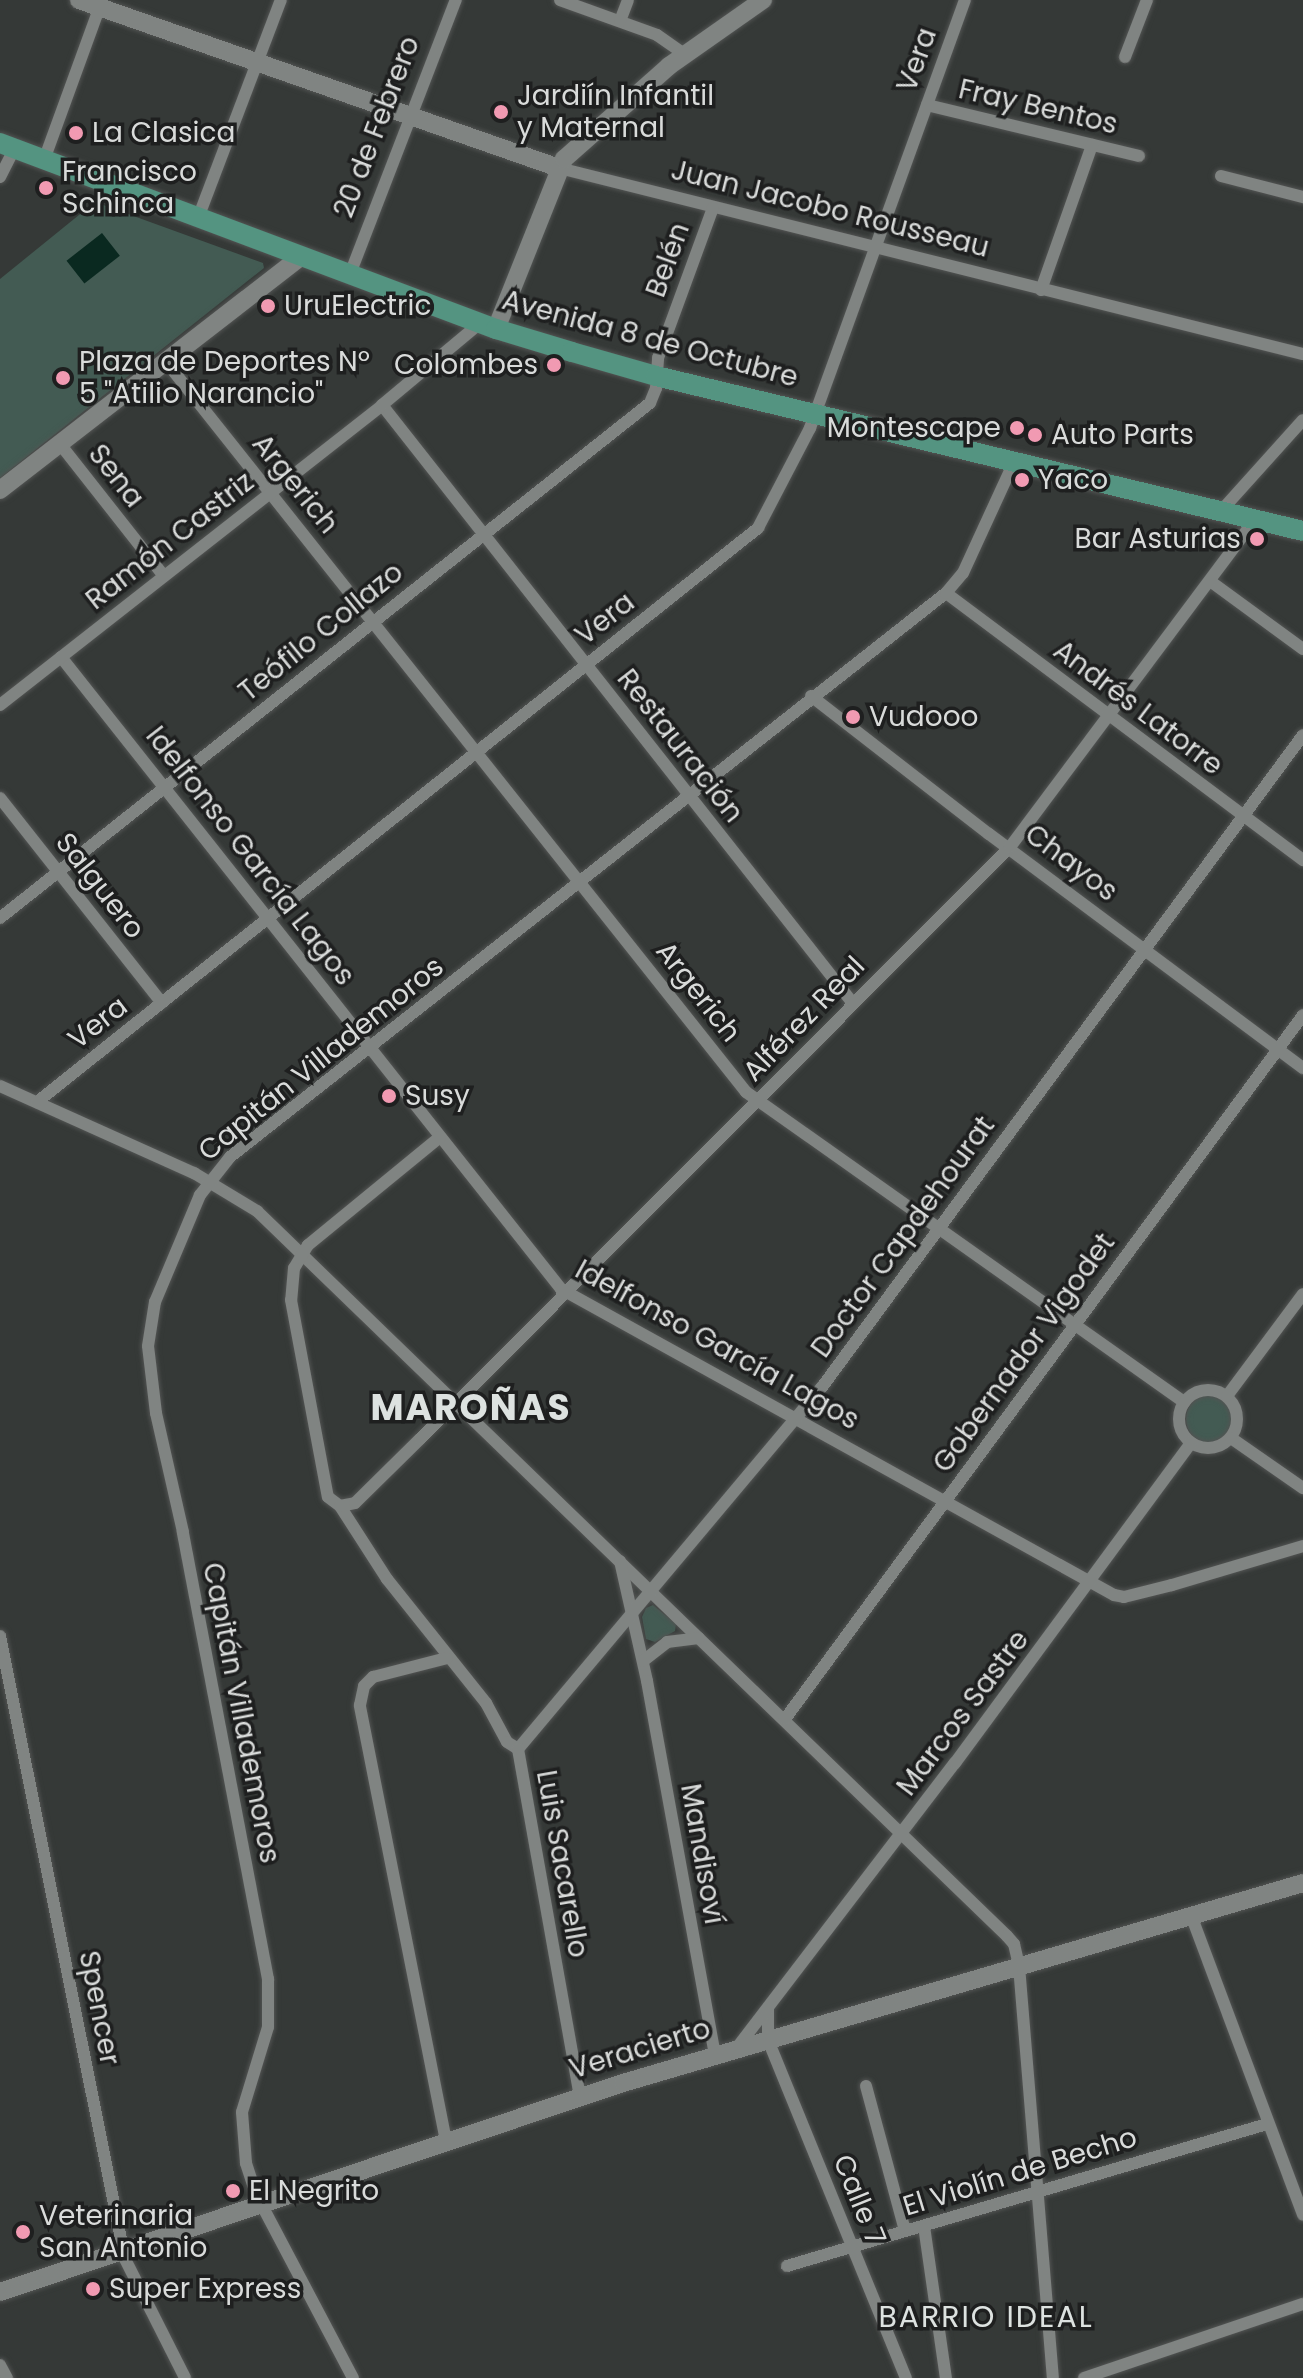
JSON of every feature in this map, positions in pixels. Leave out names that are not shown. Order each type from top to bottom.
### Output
[{"type":"main road","name":"Avenida 8 de Octubre","points":[[7,146],[488,326],[656,376],[1303,531]]},
{"type":"street","name":"Juan Jacobo Rousseau","points":[[79,0],[101,4],[411,118],[559,168],[1303,354]]},
{"type":"street","points":[[198,218],[281,0]]},
{"type":"street","name":"20 de Febrero","points":[[350,274],[456,0]]},
{"type":"street","points":[[560,0],[666,39],[684,54]]},
{"type":"street","points":[[620,21],[628,0]]},
{"type":"street","points":[[488,326],[564,159],[684,54],[763,0]]},
{"type":"street","name":"Vera","points":[[37,1102],[750,538],[769,511],[815,412],[965,0]]},
{"type":"street","points":[[1125,57],[1147,0]]},
{"type":"street","points":[[44,160],[101,4]]},
{"type":"street","name":"Fray Bentos","points":[[927,105],[1139,156]]},
{"type":"street","points":[[1041,290],[1092,145]]},
{"type":"street","points":[[0,177],[7,146]]},
{"type":"street","points":[[1221,176],[1303,197]]},
{"type":"street","name":"Belén","points":[[656,376],[658,358],[713,208]]},
{"type":"street","points":[[0,490],[300,257]]},
{"type":"street","name":"Ramón Castriz","points":[[0,705],[271,491],[488,326]]},
{"type":"street","name":"Argerich","points":[[167,363],[756,1102],[1184,1402]]},
{"type":"street","name":"Teófilo Collazo","points":[[0,918],[650,403],[656,376]]},
{"type":"street","name":"Restauración","points":[[382,405],[852,1002]]},
{"type":"street","points":[[1221,511],[1303,420]]},
{"type":"street","name":"Sena","points":[[60,444],[164,576]]},
{"type":"street","name":"Capitán Villademoros","points":[[353,2378],[249,2174],[241,2127],[245,2098],[268,2027],[268,1979],[149,1368],[150,1323],[155,1302],[192,1210],[209,1181],[230,1157],[811,696],[946,593],[963,573],[1015,460]]},
{"type":"street","name":"Alférez Real","points":[[340,1506],[355,1503],[1010,847],[1255,519]]},
{"type":"street","points":[[1210,581],[1303,649]]},
{"type":"street","name":"Andrés Latorre","points":[[946,593],[1303,860]]},
{"type":"street","name":"Idelfonso García Lagos","points":[[61,657],[166,786],[557,1285],[566,1292],[1124,1597],[1303,1546]]},
{"type":"street","name":"Chayos","points":[[811,696],[1303,1068]]},
{"type":"street","name":"Doctor Capdehourat","points":[[518,1749],[798,1417],[1303,735]]},
{"type":"street","name":"Salguero","points":[[0,798],[162,1003]]},
{"type":"street","name":"Gobernador Vigodet","points":[[785,1719],[1303,1015]]},
{"type":"street","points":[[0,1086],[209,1181],[257,1211],[1014,1944],[1019,1966],[1053,2378]]},
{"type":"street","points":[[302,1253],[314,1238],[440,1137]]},
{"type":"street","name":"Luis Sacarello","points":[[302,1253],[293,1275],[291,1300],[326,1492],[340,1506],[387,1579],[447,1658],[486,1703],[507,1742],[518,1749],[580,2097]]},
{"type":"street","points":[[1227,1396],[1303,1294]]},
{"type":"street","points":[[1209,1389],[1227,1396],[1237,1412],[1238,1421],[1231,1438],[1216,1448],[1191,1443],[1180,1429],[1184,1402],[1190,1395],[1209,1389]]},
{"type":"street","points":[[1231,1438],[1303,1488]]},
{"type":"street","name":"Marcos Sastre","points":[[736,2049],[902,1833],[1191,1443]]},
{"type":"street","name":"Mandisoví","points":[[620,1561],[643,1661],[715,2056]]},
{"type":"street","name":"Spencer","points":[[0,1636],[123,2251],[130,2271],[185,2378]]},
{"type":"street","points":[[643,1661],[667,1642],[699,1638]]},
{"type":"street","points":[[446,2141],[360,1705],[364,1686],[373,1677],[447,1658]]},
{"type":"street","name":"Veracierto","points":[[0,2292],[580,2097],[1303,1883]]},
{"type":"street","points":[[1191,1915],[1303,2215]]},
{"type":"street","points":[[768,2008],[768,2040]]},
{"type":"street","name":"Calle 7","points":[[768,2040],[906,2378]]},
{"type":"street","points":[[866,2086],[905,2231]]},
{"type":"street","name":"El Violín de Becho","points":[[787,2266],[1267,2124]]},
{"type":"street","points":[[924,2226],[946,2378]]},
{"type":"street","points":[[1084,2378],[1303,2304]]},
{"type":"street","points":[[0,2365],[7,2378]]},
{"type":"shaded area","name":"Plaza de Deportes Nº 5 \"Atilio Narancio\"","points":[[95,202],[263,263],[264,268],[0,478],[0,279]]},
{"type":"shaded area","points":[[102,233],[120,256],[84,284],[67,261]]},
{"type":"shaded area","points":[[1210,1395],[1227,1402],[1234,1419],[1227,1436],[1210,1443],[1193,1436],[1186,1419],[1193,1402]]},
{"type":"shaded area","points":[[653,1605],[676,1624],[675,1631],[655,1642],[646,1639],[642,1617],[646,1608]]},
{"type":"place","name":"Jardiín Infantil y Maternal","points":[[501,112]]},
{"type":"place","name":"La Clasica","points":[[76,133]]},
{"type":"place","name":"Francisco Schinca","points":[[46,188]]},
{"type":"place","name":"UruElectric","points":[[268,306]]},
{"type":"place","name":"Colombes","points":[[554,365]]},
{"type":"place","name":"Plaza de Deportes Nº 5 \"Atilio Narancio\"","points":[[63,378]]},
{"type":"place","name":"Montescape","points":[[1017,428]]},
{"type":"place","name":"Auto Parts","points":[[1035,435]]},
{"type":"place","name":"Yaco","points":[[1022,480]]},
{"type":"place","name":"Bar Asturias","points":[[1257,539]]},
{"type":"place","name":"Vudooo","points":[[853,717]]},
{"type":"place","name":"Susy","points":[[389,1096]]},
{"type":"place","name":"El Negrito","points":[[233,2191]]},
{"type":"place","name":"Veterinaria San Antonio","points":[[23,2232]]},
{"type":"place","name":"Super Express","points":[[93,2289]]},
{"type":"district","name":"MAROÑAS","points":[[471,1408]]},
{"type":"district","name":"BARRIO IDEAL","points":[[986,2317]]}]
